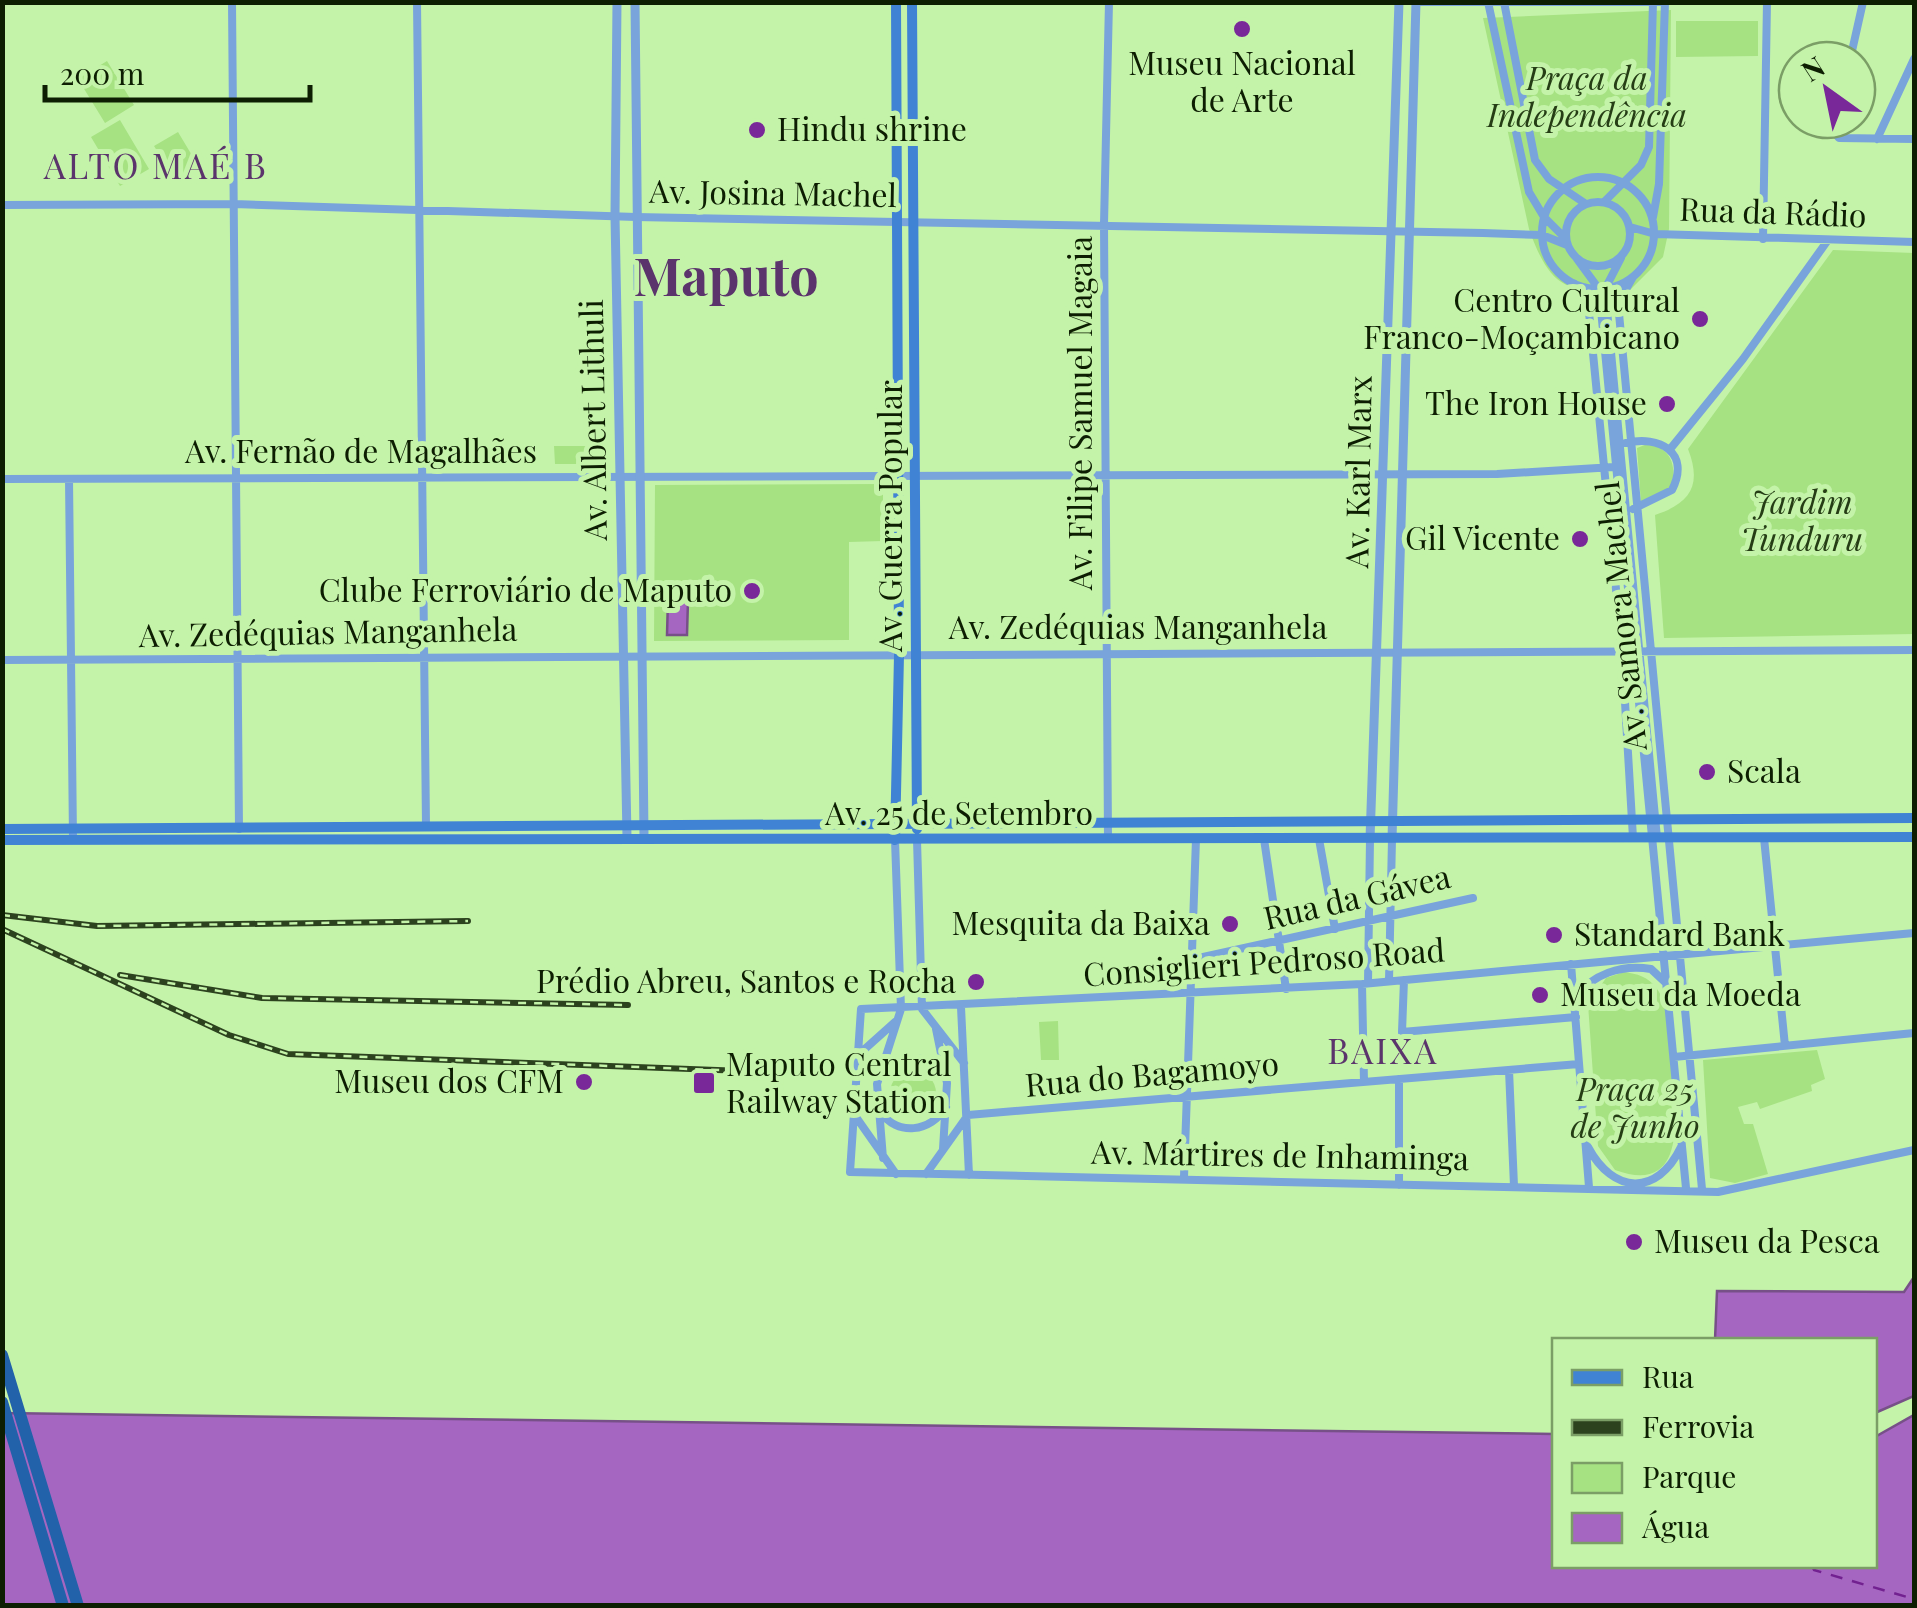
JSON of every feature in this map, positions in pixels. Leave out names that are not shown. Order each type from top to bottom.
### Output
[{"type":"highway","points":[[2,1355],[78,1606]]},
{"type":"highway","points":[[2,1402],[63,1606]]},
{"type":"main road","name":"Av. Guerra Popular","points":[[895,840],[900,656],[896,2]]},
{"type":"main road","name":"Av. Guerra Popular","points":[[912,2],[917,840]]},
{"type":"main road","points":[[1392,822],[1914,818]]},
{"type":"main road","name":"Av. 25 de Setembro","points":[[2,829],[74,834],[627,837],[644,830],[896,824],[1392,822]]},
{"type":"main road","name":"Av. 25 de Setembro","points":[[2,840],[239,829],[626,824],[644,830],[895,840],[1914,837]]},
{"type":"street","points":[[232,2],[239,829]]},
{"type":"street","points":[[417,2],[426,826]]},
{"type":"street","name":"Av. Albert Lithuli","points":[[617,2],[614,216],[627,837]]},
{"type":"street","name":"Av. Albert Lithuli","points":[[635,2],[644,830]]},
{"type":"street","name":"Av. Filipe Samuel Magaia","points":[[1108,2],[1104,224],[1109,474],[1108,839]]},
{"type":"street","name":"Av. Karl Marx","points":[[1370,839],[1390,232],[1402,2]]},
{"type":"street","points":[[1418,2],[1664,2],[1660,160],[1652,218],[1654,234],[1644,265],[1633,277],[1602,289],[1575,284],[1555,270],[1542,236],[1544,217],[1563,190],[1592,178],[1623,183],[1646,204],[1652,218]]},
{"type":"street","name":"Av. Karl Marx","points":[[1392,838],[1418,2]]},
{"type":"street","points":[[1763,239],[1767,2]]},
{"type":"street","points":[[1854,40],[1862,2]]},
{"type":"street","points":[[1488,3],[1526,181],[1544,217],[1602,289]]},
{"type":"street","points":[[1604,202],[1648,155],[1653,3]]},
{"type":"street","points":[[1504,4],[1532,151],[1540,168],[1563,190],[1586,204]]},
{"type":"street","points":[[1914,59],[1877,139],[1914,139]]},
{"type":"street","points":[[1648,155],[1660,160]]},
{"type":"street","points":[[1566,241],[1570,218],[1586,204],[1604,202],[1621,211],[1630,227],[1630,238],[1602,289]]},
{"type":"street","name":"Av. Josina Machel","points":[[2,204],[234,204],[636,218],[1104,224],[1542,236],[1566,241]]},
{"type":"street","name":"Rua da Rádio","points":[[1630,227],[1654,234],[1914,242]]},
{"type":"street","points":[[1671,448],[1743,360],[1828,240]]},
{"type":"street","points":[[1577,259],[1604,266],[1621,258]]},
{"type":"street","name":"Av. Samora Machel","points":[[1633,277],[1618,302],[1651,650],[1664,956]]},
{"type":"street","name":"Av. Samora Machel","points":[[1575,284],[1588,302],[1622,651],[1634,838]]},
{"type":"street","name":"Av. Samora Machel","points":[[1602,289],[1636,651],[1658,820]]},
{"type":"street","points":[[1652,439],[1671,448],[1677,461],[1672,490],[1622,515],[1614,467],[1615,447],[1630,442],[1652,439]]},
{"type":"street","points":[[917,474],[1384,474],[1614,467]]},
{"type":"street","name":"Av. Fernão de Magalhães","points":[[2,479],[917,474]]},
{"type":"street","points":[[69,479],[74,834]]},
{"type":"street","name":"Av. Zedéquias Manganhela","points":[[2,660],[1914,650]]},
{"type":"street","points":[[1658,820],[1659,838]]},
{"type":"street","points":[[1388,982],[1392,838]]},
{"type":"street","name":"Av. Samora Machel","points":[[1659,838],[1680,954],[1702,1189]]},
{"type":"street","points":[[1764,838],[1785,1046]]},
{"type":"street","points":[[1184,1176],[1196,839]]},
{"type":"street","points":[[1264,839],[1286,990]]},
{"type":"street","points":[[1319,839],[1336,929]]},
{"type":"street","points":[[1364,1082],[1370,839]]},
{"type":"street","name":"Av. Guerra Popular","points":[[883,1158],[878,1108],[880,1073],[901,1009],[895,840]]},
{"type":"street","name":"Av. Guerra Popular","points":[[917,840],[922,1009]]},
{"type":"street","name":"Rua da Gávea","points":[[1194,959],[1473,898]]},
{"type":"street","points":[[1914,932],[1571,964],[1590,1187],[1732,1192],[1914,1150]]},
{"type":"street","points":[[1664,956],[1686,1188]]},
{"type":"street","name":"Consiglieri Pedroso Road","points":[[857,1056],[861,1009],[960,1008],[1286,990],[1571,964]]},
{"type":"street","points":[[1574,998],[1594,978],[1625,968],[1651,969],[1667,986]]},
{"type":"street","points":[[1404,980],[1402,1032],[1576,1017]]},
{"type":"street","points":[[960,1008],[969,1176]]},
{"type":"street","points":[[922,1009],[964,1064]]},
{"type":"street","name":"Av. Guerra Popular","points":[[857,1056],[895,1022]]},
{"type":"street","points":[[934,1025],[945,1073],[947,1104],[942,1153]]},
{"type":"street","points":[[1674,1056],[1914,1033]]},
{"type":"street","points":[[857,1056],[854,1113],[896,1174]]},
{"type":"street","points":[[880,1073],[900,1059],[925,1058],[945,1073]]},
{"type":"street","name":"Rua do Bagamoyo","points":[[968,1115],[1579,1064]]},
{"type":"street","points":[[1509,1070],[1514,1186]]},
{"type":"street","points":[[1398,1079],[1399,1185]]},
{"type":"street","points":[[878,1108],[894,1125],[918,1128],[932,1124],[947,1104]]},
{"type":"street","name":"Av. Mártires de Inhaminga","points":[[854,1113],[850,1172],[1590,1187]]},
{"type":"street","points":[[926,1174],[968,1115]]},
{"type":"street","points":[[1586,1143],[1602,1170],[1623,1182],[1637,1184],[1667,1170],[1681,1147],[1682,1136]]},
{"type":"green space","name":"Praça da Independência","points":[[1671,10],[1669,229],[1663,257],[1630,290],[1577,289],[1555,277],[1545,265],[1529,229],[1483,18]]},
{"type":"green space","points":[[1676,21],[1758,21],[1758,56],[1676,57]]},
{"type":"green space","points":[[107,61],[134,105],[105,123],[78,79]]},
{"type":"green space","points":[[120,120],[149,169],[120,186],[91,137]]},
{"type":"green space","points":[[178,132],[199,167],[176,181],[154,146]]},
{"type":"green space","name":"Jardim Tunduru","points":[[1833,250],[1914,253],[1914,634],[1664,638],[1655,515],[1677,505],[1690,491],[1694,473],[1688,449]]},
{"type":"green space","points":[[1650,443],[1671,459],[1674,486],[1641,503],[1637,448]]},
{"type":"green space","points":[[554,446],[593,446],[593,464],[555,464]]},
{"type":"green space","name":"Clube Ferroviário de Maputo","points":[[883,484],[883,541],[849,542],[849,640],[654,641],[655,485]]},
{"type":"green space","name":"Praça 25 de Junho","points":[[1624,972],[1646,978],[1665,1005],[1675,1103],[1673,1144],[1667,1160],[1656,1171],[1639,1175],[1615,1170],[1598,1146],[1588,1004],[1606,978]]},
{"type":"green space","points":[[1058,1021],[1059,1060],[1041,1060],[1039,1022]]},
{"type":"green space","points":[[1817,1050],[1825,1079],[1811,1085],[1812,1091],[1760,1109],[1757,1102],[1738,1107],[1744,1124],[1753,1124],[1768,1174],[1735,1183],[1710,1178],[1703,1060]]},
{"type":"green space","points":[[913,1070],[930,1076],[936,1093],[930,1110],[913,1116],[896,1110],[890,1093],[896,1076]]},
{"type":"water","points":[[668,599],[688,600],[687,635],[667,635]]},
{"type":"water","points":[[1914,1277],[1914,1396],[1877,1412],[1877,1338],[1715,1338],[1717,1291],[1904,1292]]},
{"type":"water","points":[[2,1413],[1552,1434],[1552,1568],[1877,1568],[1877,1436],[1914,1415],[1914,1605],[3,1605]]},
{"type":"ferry route","points":[[1813,1568],[1914,1599]]},
{"type":"railway","points":[[2,915],[97,926],[468,921]]},
{"type":"railway","points":[[2,929],[229,1035],[288,1054],[744,1071]]},
{"type":"railway","points":[[120,975],[262,998],[628,1005]]},
{"type":"place","name":"Museu Nacional de Arte","points":[[1242,29]]},
{"type":"place","name":"Hindu shrine","points":[[757,130]]},
{"type":"place","name":"Centro Cultural Franco-Moçambicano","points":[[1700,319]]},
{"type":"place","name":"The Iron House","points":[[1667,404]]},
{"type":"place","name":"Gil Vicente","points":[[1580,539]]},
{"type":"place","name":"Clube Ferroviário de Maputo","points":[[752,591]]},
{"type":"place","name":"Scala","points":[[1707,772]]},
{"type":"place","name":"Mesquita da Baixa","points":[[1230,924]]},
{"type":"place","name":"Standard Bank","points":[[1554,935]]},
{"type":"place","name":"Prédio Abreu, Santos e Rocha","points":[[976,982]]},
{"type":"place","name":"Museu da Moeda","points":[[1540,995]]},
{"type":"place","name":"Museu dos CFM","points":[[584,1082]]},
{"type":"place","name":"Maputo Central Railway Station","points":[[704,1083]]},
{"type":"place","name":"Museu da Pesca","points":[[1634,1242]]},
{"type":"district","name":"ALTO MAÉ B","points":[[156,167]]},
{"type":"district","name":"Maputo","points":[[726,278]]},
{"type":"district","name":"BAIXA","points":[[1383,1052]]}]
